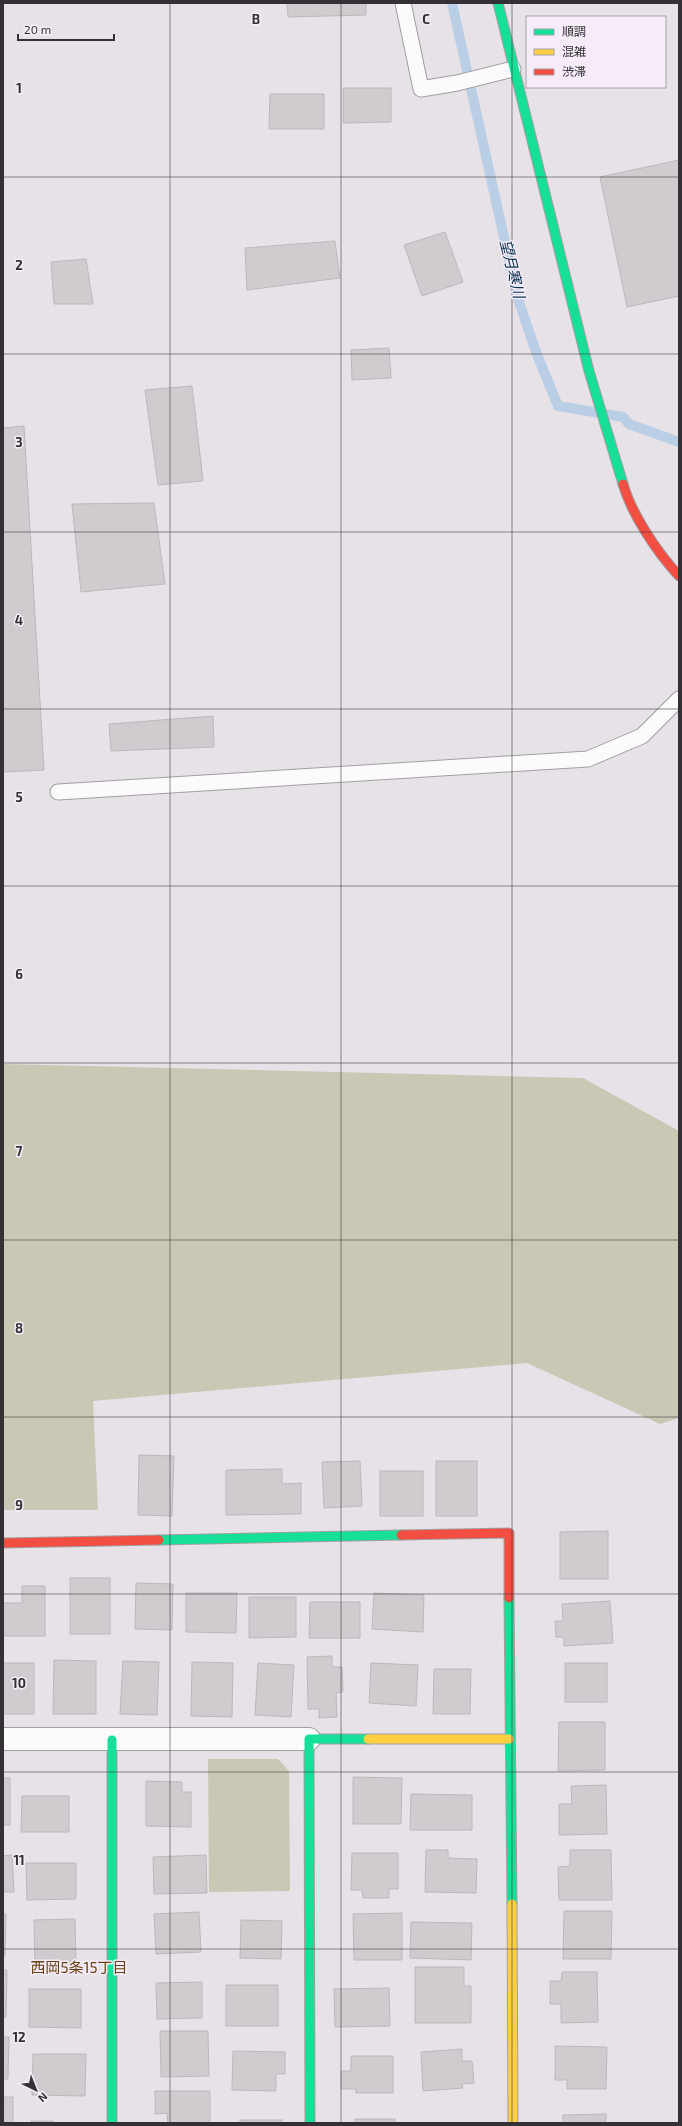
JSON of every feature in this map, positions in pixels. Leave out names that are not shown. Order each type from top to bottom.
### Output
[{"type":"street","points":[[498,3],[513,69],[589,371],[627,497],[663,559],[679,576]]},
{"type":"street","points":[[3,1543],[509,1533],[509,1739],[513,2123]]},
{"type":"street","points":[[3,1739],[509,1739]]},
{"type":"street","points":[[309,1739],[310,2123]]},
{"type":"street","points":[[112,1740],[112,2123]]},
{"type":"lane","points":[[403,3],[421,89],[457,83],[513,69]]},
{"type":"lane","points":[[58,792],[588,759],[642,736],[679,699]]},
{"type":"green space","points":[[3,1064],[583,1078],[679,1131],[679,1418],[660,1424],[527,1363],[93,1401],[98,1510],[3,1510]]},
{"type":"green space","points":[[208,1759],[278,1759],[289,1771],[290,1891],[209,1892]]},
{"type":"building","points":[[287,3],[366,3],[366,15],[288,17]]},
{"type":"building","points":[[343,88],[391,88],[391,122],[343,123]]},
{"type":"building","points":[[270,94],[324,94],[324,129],[269,129]]},
{"type":"building","points":[[679,160],[679,296],[627,307],[600,177]]},
{"type":"building","points":[[445,232],[463,282],[422,296],[404,245]]},
{"type":"building","points":[[335,241],[340,278],[247,290],[245,248]]},
{"type":"building","points":[[86,259],[93,304],[54,304],[51,262]]},
{"type":"building","points":[[389,348],[391,378],[352,380],[351,350]]},
{"type":"building","points":[[192,386],[203,481],[158,485],[145,390]]},
{"type":"building","points":[[24,426],[44,770],[3,772],[3,428]]},
{"type":"building","points":[[154,503],[165,584],[81,592],[72,504]]},
{"type":"building","points":[[213,716],[214,747],[111,751],[109,724]]},
{"type":"building","points":[[139,1455],[174,1456],[172,1516],[138,1515]]},
{"type":"building","points":[[360,1461],[362,1506],[324,1508],[322,1462]]},
{"type":"building","points":[[436,1461],[477,1461],[477,1516],[436,1516]]},
{"type":"building","points":[[282,1469],[282,1484],[301,1483],[301,1514],[226,1515],[226,1470]]},
{"type":"building","points":[[380,1471],[423,1471],[423,1516],[380,1516]]},
{"type":"building","points":[[608,1531],[608,1579],[560,1579],[560,1532]]},
{"type":"building","points":[[70,1578],[110,1578],[110,1634],[70,1634]]},
{"type":"building","points":[[136,1583],[173,1584],[172,1630],[135,1629]]},
{"type":"building","points":[[22,1586],[45,1586],[45,1636],[3,1636],[3,1603],[22,1603]]},
{"type":"building","points":[[186,1593],[237,1593],[236,1633],[186,1632]]},
{"type":"building","points":[[374,1593],[424,1595],[423,1632],[372,1629]]},
{"type":"building","points":[[249,1597],[296,1597],[296,1637],[249,1638]]},
{"type":"building","points":[[610,1601],[613,1643],[564,1646],[564,1637],[556,1637],[555,1621],[563,1621],[562,1604]]},
{"type":"building","points":[[310,1602],[360,1602],[360,1638],[309,1638]]},
{"type":"building","points":[[332,1656],[332,1667],[342,1667],[343,1692],[336,1693],[337,1717],[319,1718],[319,1709],[308,1709],[307,1657]]},
{"type":"building","points":[[54,1660],[96,1661],[96,1714],[53,1714]]},
{"type":"building","points":[[123,1661],[159,1662],[157,1715],[120,1714]]},
{"type":"building","points":[[192,1662],[233,1663],[232,1717],[191,1716]]},
{"type":"building","points":[[3,1663],[34,1663],[34,1714],[3,1714]]},
{"type":"building","points":[[258,1663],[294,1665],[291,1717],[255,1715]]},
{"type":"building","points":[[371,1663],[418,1665],[416,1706],[369,1703]]},
{"type":"building","points":[[565,1663],[607,1663],[607,1702],[565,1702]]},
{"type":"building","points":[[434,1669],[471,1669],[470,1714],[433,1714]]},
{"type":"building","points":[[559,1722],[605,1722],[605,1770],[558,1771]]},
{"type":"building","points":[[353,1777],[402,1778],[401,1824],[353,1824]]},
{"type":"building","points":[[3,1778],[10,1778],[10,1825],[3,1825]]},
{"type":"building","points":[[146,1781],[182,1782],[182,1792],[191,1792],[191,1827],[146,1826]]},
{"type":"building","points":[[606,1785],[607,1834],[559,1835],[559,1804],[572,1804],[571,1786]]},
{"type":"building","points":[[411,1794],[472,1795],[472,1830],[410,1830]]},
{"type":"building","points":[[22,1796],[69,1796],[69,1832],[21,1832]]},
{"type":"building","points":[[426,1850],[448,1850],[448,1858],[477,1859],[476,1893],[425,1892]]},
{"type":"building","points":[[570,1850],[611,1850],[612,1900],[559,1900],[558,1867],[570,1866]]},
{"type":"building","points":[[352,1853],[398,1853],[398,1889],[389,1889],[389,1898],[363,1898],[362,1890],[351,1890]]},
{"type":"building","points":[[12,1855],[14,1892],[3,1892],[3,1856]]},
{"type":"building","points":[[206,1855],[207,1893],[154,1894],[153,1857]]},
{"type":"building","points":[[26,1863],[76,1863],[76,1899],[27,1900]]},
{"type":"building","points":[[564,1911],[612,1911],[611,1959],[563,1959]]},
{"type":"building","points":[[199,1912],[201,1952],[156,1954],[154,1914]]},
{"type":"building","points":[[402,1913],[402,1960],[354,1960],[353,1914]]},
{"type":"building","points":[[3,1914],[6,1914],[5,1956],[3,1956]]},
{"type":"building","points":[[75,1919],[76,1967],[35,1967],[34,1920]]},
{"type":"building","points":[[241,1920],[282,1921],[281,1959],[240,1958]]},
{"type":"building","points":[[411,1922],[472,1923],[471,1960],[410,1958]]},
{"type":"building","points":[[415,1967],[464,1967],[464,1986],[471,1986],[471,2023],[415,2023]]},
{"type":"building","points":[[3,1970],[7,1970],[6,2017],[3,2017]]},
{"type":"building","points":[[562,1972],[597,1972],[598,2022],[561,2023],[561,2004],[550,2004],[550,1981],[561,1981]]},
{"type":"building","points":[[202,1982],[202,2018],[157,2019],[156,1983]]},
{"type":"building","points":[[226,1985],[278,1985],[278,2026],[226,2026]]},
{"type":"building","points":[[389,1988],[390,2026],[335,2027],[334,1989]]},
{"type":"building","points":[[29,1989],[81,1989],[81,2028],[29,2027]]},
{"type":"building","points":[[160,2031],[208,2031],[209,2076],[161,2077]]},
{"type":"building","points":[[3,2037],[9,2037],[8,2079],[3,2079]]},
{"type":"building","points":[[555,2046],[607,2047],[606,2089],[567,2089],[567,2080],[555,2080]]},
{"type":"building","points":[[462,2049],[462,2061],[472,2061],[474,2083],[462,2084],[463,2088],[423,2091],[421,2052]]},
{"type":"building","points":[[233,2051],[285,2052],[285,2074],[276,2074],[276,2091],[232,2090]]},
{"type":"building","points":[[33,2054],[86,2054],[85,2096],[32,2095]]},
{"type":"building","points":[[351,2056],[393,2056],[393,2093],[356,2093],[356,2089],[341,2089],[341,2071],[351,2071]]},
{"type":"building","points":[[155,2091],[210,2091],[210,2123],[168,2123],[167,2113],[155,2114]]},
{"type":"building","points":[[3,2097],[13,2097],[13,2123],[3,2123]]},
{"type":"building","points":[[606,2114],[606,2123],[563,2123],[563,2115]]},
{"type":"building","points":[[355,2119],[395,2119],[395,2123],[355,2123]]},
{"type":"building","points":[[240,2120],[282,2120],[282,2123],[240,2123]]},
{"type":"building","points":[[31,2121],[53,2121],[53,2123],[31,2123]]},
{"type":"waterway","name":"望月寒川","points":[[452,3],[517,296],[536,352],[558,406],[623,417],[629,424],[679,442]]},
{"type":"traffic: fast","points":[[498,3],[589,371],[623,484]]},
{"type":"traffic: fast","points":[[159,1540],[401,1535]]},
{"type":"traffic: fast","points":[[509,1598],[512,1904]]},
{"type":"traffic: fast","points":[[310,2123],[309,1739],[368,1739]]},
{"type":"traffic: fast","points":[[112,1740],[112,2123]]},
{"type":"traffic: slow","points":[[368,1739],[509,1739]]},
{"type":"traffic: slow","points":[[512,1904],[513,2123]]},
{"type":"traffic: jam","points":[[623,484],[632,508],[646,533],[662,556],[679,576]]},
{"type":"traffic: jam","points":[[401,1535],[509,1533],[509,1598]]},
{"type":"traffic: jam","points":[[3,1543],[159,1540]]},
{"type":"district","name":"西岡5条15丁目","points":[[79,1968]]}]
